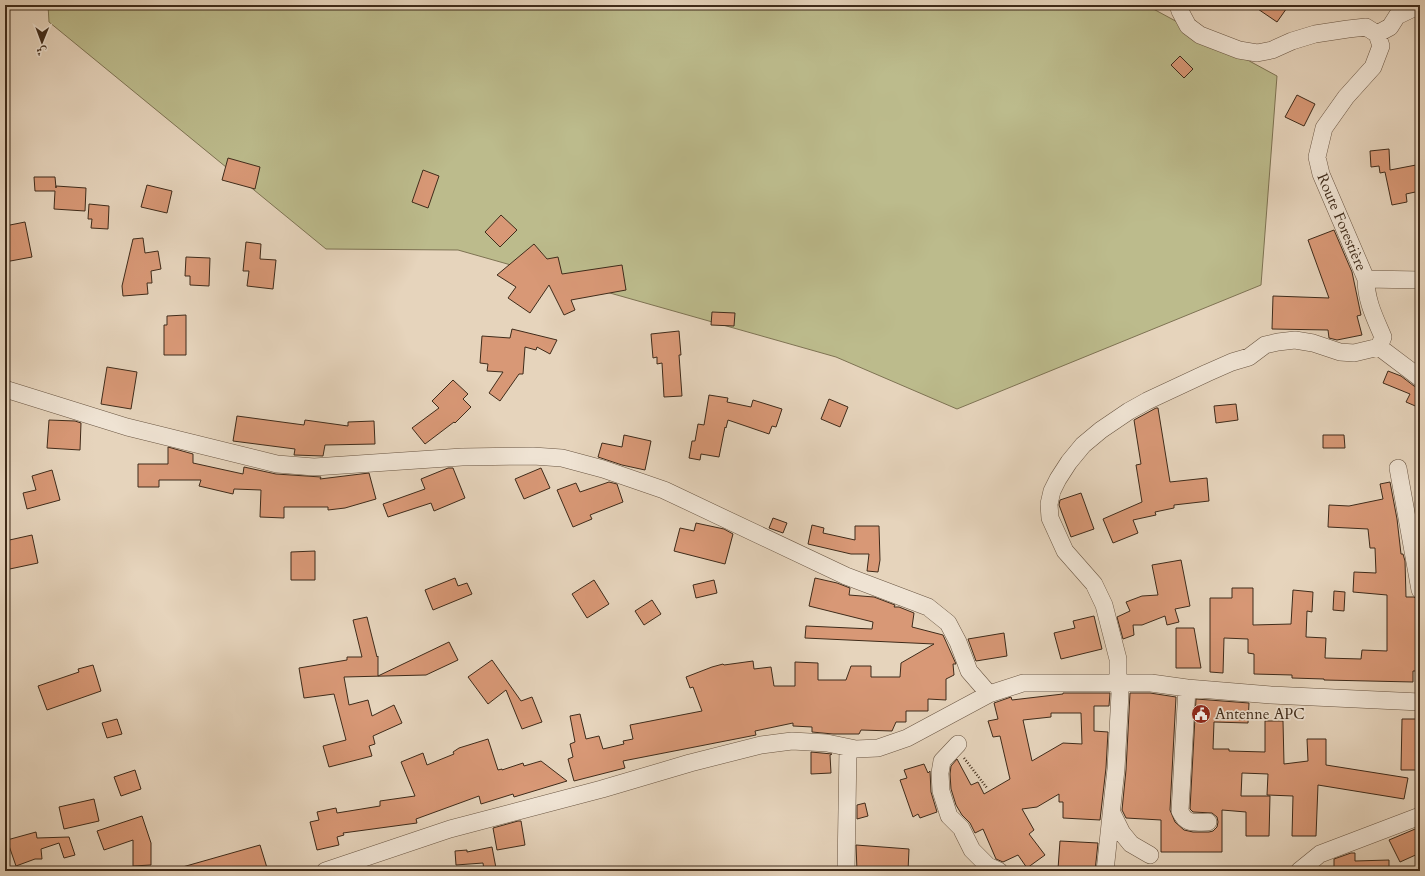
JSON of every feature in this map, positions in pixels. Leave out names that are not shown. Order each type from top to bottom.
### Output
[{"type":"street","points":[[1178,5],[1188,26],[1200,35],[1239,50],[1257,53],[1272,50],[1292,41],[1315,34],[1366,27],[1377,34],[1390,27],[1397,16],[1420,5]]},
{"type":"street","name":"Route Forestière","points":[[1377,34],[1381,46],[1373,67],[1346,97],[1324,128],[1317,157],[1321,174],[1366,279],[1366,291],[1371,309],[1383,338],[1379,348]]},
{"type":"street","points":[[1366,279],[1420,280]]},
{"type":"street","points":[[1105,871],[1116,769],[1120,693],[1118,682],[1118,659],[1104,605],[1094,584],[1065,551],[1050,518],[1049,504],[1052,491],[1058,479],[1069,462],[1083,445],[1129,410],[1207,373],[1248,357],[1265,346],[1278,342],[1295,340],[1313,343],[1340,352],[1354,353],[1379,348],[1420,378]]},
{"type":"street","points":[[5,389],[127,427],[277,464],[314,467],[462,457],[533,456],[562,458],[603,469],[664,490],[846,576],[928,607],[948,623],[958,642],[969,671],[989,694]]},
{"type":"street","points":[[1398,468],[1420,590]]},
{"type":"street","points":[[325,871],[450,829],[761,745],[792,741],[826,743],[856,749],[878,748],[907,738],[989,694],[1023,683],[1151,683],[1187,688],[1271,695],[1420,702]]},
{"type":"street","points":[[1187,688],[1180,811],[1183,818],[1187,822],[1208,822]]},
{"type":"street","points":[[958,744],[942,761],[940,773],[941,791],[949,816],[961,828],[972,850],[988,866],[998,871]]},
{"type":"street","points":[[846,871],[848,748]]},
{"type":"street","points":[[1112,813],[1122,833],[1131,844],[1150,855]]},
{"type":"street","points":[[1299,871],[1320,854],[1420,816]]},
{"type":"path","points":[[958,744],[964,758],[987,788]]},
{"type":"shaded area","points":[[48,5],[1146,5],[1277,76],[1261,285],[957,409],[836,357],[458,250],[326,249],[49,22]]},
{"type":"building","points":[[1252,5],[1289,5],[1277,22]]},
{"type":"building","points":[[1180,56],[1193,69],[1184,78],[1171,65]]},
{"type":"building","points":[[1297,95],[1315,104],[1304,126],[1285,117]]},
{"type":"building","points":[[1389,149],[1390,170],[1416,165],[1420,184],[1420,191],[1406,194],[1407,202],[1392,205],[1385,172],[1380,173],[1379,166],[1371,167],[1370,151]]},
{"type":"building","points":[[228,158],[260,167],[255,189],[222,180]]},
{"type":"building","points":[[423,170],[439,176],[428,208],[412,202]]},
{"type":"building","points":[[34,177],[55,177],[56,188],[56,186],[86,188],[85,211],[54,209],[55,191],[35,191]]},
{"type":"building","points":[[147,185],[172,191],[167,213],[141,207]]},
{"type":"building","points":[[89,204],[109,206],[108,229],[91,228],[92,219],[88,219]]},
{"type":"building","points":[[501,215],[517,230],[500,247],[485,232]]},
{"type":"building","points":[[25,222],[32,257],[5,262],[5,226]]},
{"type":"building","points":[[1334,230],[1352,272],[1361,315],[1357,316],[1362,335],[1337,340],[1329,338],[1328,330],[1272,329],[1273,296],[1329,298],[1308,240]]},
{"type":"building","points":[[143,238],[145,253],[158,251],[161,269],[151,271],[152,283],[147,283],[148,294],[123,296],[122,286],[133,239]]},
{"type":"building","points":[[246,242],[261,244],[260,259],[276,260],[273,289],[247,286],[249,271],[243,271]]},
{"type":"building","points":[[534,244],[547,259],[558,257],[562,274],[622,265],[626,290],[571,300],[575,310],[564,315],[549,285],[530,313],[508,298],[516,287],[497,275]]},
{"type":"building","points":[[186,257],[210,258],[209,286],[190,285],[190,276],[185,276]]},
{"type":"building","points":[[712,312],[735,313],[734,326],[711,325]]},
{"type":"building","points":[[186,315],[186,355],[164,355],[164,325],[167,325],[167,316]]},
{"type":"building","points":[[512,329],[557,340],[550,354],[537,347],[536,350],[525,347],[523,374],[519,374],[500,401],[489,393],[503,372],[487,371],[488,364],[480,363],[482,336],[510,338]]},
{"type":"building","points":[[679,331],[682,396],[664,397],[662,363],[657,364],[657,357],[653,358],[651,334]]},
{"type":"building","points":[[107,367],[137,372],[131,409],[101,404]]},
{"type":"building","points":[[1388,371],[1401,376],[1414,386],[1420,388],[1420,408],[1406,402],[1410,394],[1383,383]]},
{"type":"building","points":[[453,380],[468,394],[463,399],[471,407],[455,423],[454,422],[425,444],[412,428],[439,408],[432,401]]},
{"type":"building","points":[[709,395],[728,398],[727,402],[751,407],[753,400],[782,409],[776,427],[772,426],[769,434],[728,420],[726,428],[725,427],[719,457],[701,454],[700,460],[689,458],[692,441],[695,441],[698,424],[704,425]]},
{"type":"building","points":[[829,399],[848,407],[840,427],[821,419]]},
{"type":"building","points":[[1236,404],[1238,420],[1216,423],[1214,406]]},
{"type":"building","points":[[1158,408],[1170,482],[1207,478],[1209,501],[1174,505],[1174,508],[1155,512],[1156,515],[1133,520],[1138,533],[1113,543],[1103,519],[1142,502],[1136,465],[1141,464],[1134,420]]},
{"type":"building","points":[[237,416],[304,425],[305,420],[348,426],[348,422],[374,421],[375,444],[325,445],[323,456],[294,455],[295,449],[233,441]]},
{"type":"building","points":[[49,420],[75,421],[81,423],[80,450],[47,448]]},
{"type":"building","points":[[624,435],[651,441],[645,470],[622,465],[598,457],[602,443],[622,447]]},
{"type":"building","points":[[1323,435],[1344,435],[1345,448],[1323,448]]},
{"type":"building","points":[[168,447],[193,454],[193,463],[243,474],[244,467],[276,474],[321,477],[320,479],[369,473],[376,499],[345,508],[328,510],[328,507],[284,507],[284,518],[260,517],[261,490],[234,489],[233,494],[199,486],[201,480],[159,480],[159,487],[138,487],[138,464],[168,464]]},
{"type":"building","points":[[448,468],[453,468],[465,498],[434,511],[431,503],[388,517],[383,504],[425,489],[421,479]]},
{"type":"building","points":[[541,468],[550,488],[524,499],[515,479]]},
{"type":"building","points":[[52,470],[60,500],[27,509],[23,493],[36,490],[32,476]]},
{"type":"building","points":[[609,482],[617,484],[623,502],[590,515],[592,519],[573,527],[557,490],[576,483],[580,492]]},
{"type":"building","points":[[1390,482],[1397,519],[1401,554],[1403,554],[1405,561],[1406,597],[1414,597],[1416,599],[1416,638],[1419,638],[1418,671],[1413,671],[1413,682],[1324,680],[1292,678],[1292,675],[1254,674],[1254,654],[1248,653],[1248,639],[1224,638],[1223,673],[1210,672],[1210,598],[1232,598],[1232,588],[1253,588],[1253,625],[1291,624],[1293,590],[1313,592],[1312,612],[1307,611],[1306,637],[1326,638],[1325,658],[1361,659],[1362,650],[1387,651],[1387,595],[1353,592],[1354,572],[1376,573],[1375,548],[1370,548],[1368,529],[1328,527],[1329,505],[1349,506],[1383,499],[1380,484]]},
{"type":"building","points":[[1081,493],[1094,529],[1071,537],[1059,505],[1060,500]]},
{"type":"building","points":[[773,518],[787,523],[783,533],[769,528]]},
{"type":"building","points":[[696,523],[724,529],[733,534],[725,564],[674,551],[680,528],[694,531]]},
{"type":"building","points":[[812,525],[824,528],[823,533],[855,540],[855,526],[879,526],[880,560],[878,572],[867,571],[869,554],[851,554],[808,544]]},
{"type":"building","points":[[32,535],[38,563],[5,570],[5,541]]},
{"type":"building","points":[[315,551],[315,580],[291,580],[291,552]]},
{"type":"building","points":[[1181,560],[1190,606],[1175,609],[1179,622],[1167,625],[1165,616],[1142,625],[1133,625],[1134,635],[1123,639],[1117,617],[1130,611],[1126,602],[1142,596],[1158,595],[1152,565]]},
{"type":"building","points":[[455,578],[458,586],[467,583],[472,594],[433,610],[425,590]]},
{"type":"building","points":[[815,578],[837,583],[850,588],[849,595],[874,597],[895,605],[894,607],[899,607],[914,613],[912,627],[943,635],[956,664],[953,664],[954,675],[946,679],[946,700],[928,699],[928,711],[906,711],[906,722],[896,722],[892,731],[861,730],[859,734],[833,734],[812,732],[812,727],[793,726],[793,723],[755,731],[756,735],[623,761],[625,768],[574,781],[568,759],[573,757],[570,744],[575,742],[570,716],[580,714],[586,739],[599,736],[603,749],[624,744],[623,741],[633,739],[630,725],[702,711],[693,687],[690,688],[686,677],[712,667],[723,664],[753,661],[754,669],[771,667],[774,686],[795,686],[795,662],[818,663],[818,680],[846,680],[851,666],[871,666],[871,677],[900,677],[901,663],[934,644],[805,638],[806,626],[872,629],[873,622],[809,606]]},
{"type":"building","points":[[594,580],[609,604],[587,618],[572,594]]},
{"type":"building","points":[[714,580],[717,593],[696,598],[693,585]]},
{"type":"building","points":[[1334,591],[1345,592],[1344,611],[1333,610]]},
{"type":"building","points":[[652,600],[661,614],[644,625],[635,611]]},
{"type":"building","points":[[1094,616],[1102,649],[1061,659],[1054,633],[1075,628],[1073,621]]},
{"type":"building","points":[[367,617],[377,657],[378,656],[378,676],[449,642],[458,660],[426,675],[344,677],[349,705],[368,700],[372,716],[394,705],[402,723],[373,736],[375,744],[369,746],[372,756],[329,767],[323,746],[346,740],[334,694],[304,698],[299,668],[347,660],[347,657],[362,657],[353,620]]},
{"type":"building","points":[[1176,628],[1194,628],[1201,668],[1176,668]]},
{"type":"building","points":[[1004,633],[1007,656],[976,661],[968,639]]},
{"type":"building","points":[[492,660],[521,701],[532,697],[542,722],[522,729],[506,690],[488,704],[468,677]]},
{"type":"building","points":[[93,665],[101,691],[47,710],[38,686],[79,672],[78,669]]},
{"type":"building","points":[[1110,693],[1109,706],[1094,706],[1094,731],[1108,732],[1106,768],[1100,820],[1063,818],[1063,802],[1059,802],[1059,794],[1037,807],[1022,809],[1034,830],[1029,834],[1045,855],[1027,868],[1018,855],[1003,862],[996,859],[983,829],[975,833],[970,823],[962,815],[956,805],[951,789],[951,766],[957,759],[971,785],[978,782],[984,794],[1010,779],[1000,736],[993,737],[988,721],[998,719],[994,703],[1011,697],[1012,700],[1063,694]],"holes":[[[1051,713],[1081,713],[1082,744],[1063,743],[1032,761],[1023,720],[1051,717]]]},
{"type":"building","points":[[1130,693],[1150,693],[1176,697],[1170,810],[1175,822],[1184,830],[1193,832],[1209,832],[1213,831],[1217,827],[1218,822],[1217,817],[1212,813],[1193,812],[1190,809],[1196,699],[1249,703],[1248,723],[1214,722],[1213,749],[1265,752],[1265,721],[1283,721],[1284,764],[1308,761],[1307,739],[1326,739],[1326,765],[1408,778],[1404,799],[1318,785],[1316,836],[1292,836],[1293,796],[1267,795],[1268,774],[1242,773],[1241,796],[1270,796],[1269,836],[1246,836],[1246,812],[1222,810],[1222,852],[1161,852],[1161,820],[1126,818],[1122,810],[1126,770]]},
{"type":"building","points":[[117,719],[122,734],[107,738],[102,723]]},
{"type":"building","points":[[1402,719],[1420,719],[1420,770],[1401,770]]},
{"type":"building","points":[[488,739],[498,770],[523,763],[524,766],[541,761],[567,781],[514,797],[513,794],[481,804],[479,796],[416,819],[417,823],[343,833],[344,835],[337,837],[339,845],[317,850],[310,822],[319,820],[317,812],[336,808],[337,813],[380,806],[380,801],[415,796],[401,762],[423,753],[427,765],[454,754],[453,752],[459,748]]},
{"type":"building","points":[[811,752],[832,754],[830,755],[831,773],[811,774]]},
{"type":"building","points":[[924,764],[928,773],[930,771],[931,792],[937,812],[920,818],[918,814],[913,817],[900,780],[907,778],[904,770]]},
{"type":"building","points":[[135,770],[141,789],[121,796],[114,777]]},
{"type":"building","points":[[94,799],[99,821],[64,829],[59,807]]},
{"type":"building","points":[[865,803],[868,816],[857,819],[857,805]]},
{"type":"building","points":[[142,816],[151,843],[151,865],[133,866],[133,840],[104,850],[97,831]]},
{"type":"building","points":[[521,821],[525,845],[497,850],[493,828]]},
{"type":"building","points":[[1420,827],[1420,853],[1400,862],[1389,840]]},
{"type":"building","points":[[36,832],[37,838],[69,837],[75,855],[64,858],[59,843],[41,849],[42,859],[35,859],[16,866],[7,840]]},
{"type":"building","points":[[1060,841],[1098,843],[1095,871],[1058,869]]},
{"type":"building","points":[[260,845],[268,871],[180,871],[179,868]]},
{"type":"building","points":[[856,845],[909,849],[908,871],[857,871]]},
{"type":"building","points":[[492,847],[496,868],[484,870],[483,863],[456,865],[455,851],[467,850],[467,852]]},
{"type":"building","points":[[1355,853],[1355,861],[1389,860],[1389,871],[1334,871],[1334,859]]},
{"type":"place","name":"Antenne APC","points":[[1201,714]]}]
